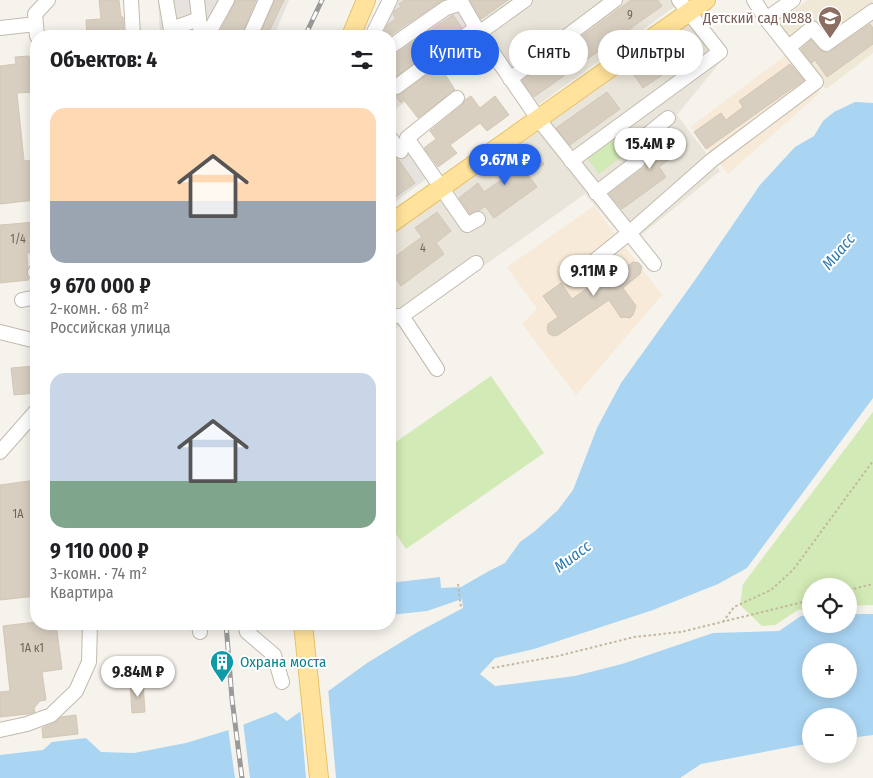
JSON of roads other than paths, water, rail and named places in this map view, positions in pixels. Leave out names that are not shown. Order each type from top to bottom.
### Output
[{"type":"main road","points":[[354,30],[366,0]]},
{"type":"main road","points":[[396,220],[539,120],[684,6],[706,0]]},
{"type":"main road","points":[[305,630],[319,778]]},
{"type":"lane","points":[[0,28],[36,30],[35,14],[48,0]]},
{"type":"lane","points":[[131,0],[133,30]]},
{"type":"lane","points":[[166,0],[171,30]]},
{"type":"lane","points":[[197,0],[200,30]]},
{"type":"lane","points":[[210,30],[227,0]]},
{"type":"lane","points":[[253,30],[266,0]]},
{"type":"lane","points":[[375,30],[390,0]]},
{"type":"lane","points":[[480,30],[525,0]]},
{"type":"lane","points":[[510,79],[615,0]]},
{"type":"lane","points":[[572,279],[712,160],[816,82],[766,19],[754,0]]},
{"type":"lane","points":[[766,19],[793,0]]},
{"type":"lane","points":[[396,43],[446,8],[461,2],[477,30]]},
{"type":"lane","points":[[571,161],[720,52],[684,6]]},
{"type":"lane","points":[[789,47],[812,28],[826,44],[873,11]]},
{"type":"lane","points":[[177,30],[199,18]]},
{"type":"lane","points":[[499,62],[539,120],[654,264]]},
{"type":"lane","points":[[396,87],[414,75]]},
{"type":"lane","points":[[457,98],[407,138],[468,226],[478,218]]},
{"type":"lane","points":[[596,193],[638,161],[638,142],[668,118]]},
{"type":"lane","points":[[396,145],[401,151]]},
{"type":"lane","points":[[437,369],[396,316],[476,262]]},
{"type":"lane","points":[[22,300],[30,298]]},
{"type":"lane","points":[[0,332],[30,340]]},
{"type":"lane","points":[[0,452],[30,418]]},
{"type":"lane","points":[[0,730],[27,724],[51,715],[76,692],[89,662],[90,630]]},
{"type":"lane","points":[[246,630],[274,655],[282,682]]},
{"type":"water","name":"Миасс","points":[[855,102],[873,103],[873,398],[747,568],[718,584],[653,610],[534,649],[495,658],[480,674],[495,686],[575,676],[622,664],[713,633],[779,631],[801,616],[802,633],[857,633],[857,614],[873,614],[873,735],[857,737],[857,708],[802,708],[802,745],[701,764],[680,778],[0,778],[0,755],[43,750],[52,742],[86,738],[101,752],[134,753],[186,743],[232,729],[276,712],[287,721],[367,663],[416,633],[463,608],[462,599],[427,611],[396,614],[396,582],[440,577],[441,588],[461,587],[505,563],[520,542],[558,510],[573,490],[597,428],[621,383],[760,185],[795,147],[814,136],[823,121],[834,112]]},
{"type":"railway","points":[[308,30],[322,0]]},
{"type":"railway","points":[[226,630],[232,699],[242,778]]},
{"type":"place","name":"Детский сад №88","points":[[830,39]]},
{"type":"place","name":"Охрана моста","points":[[222,683]]}]
